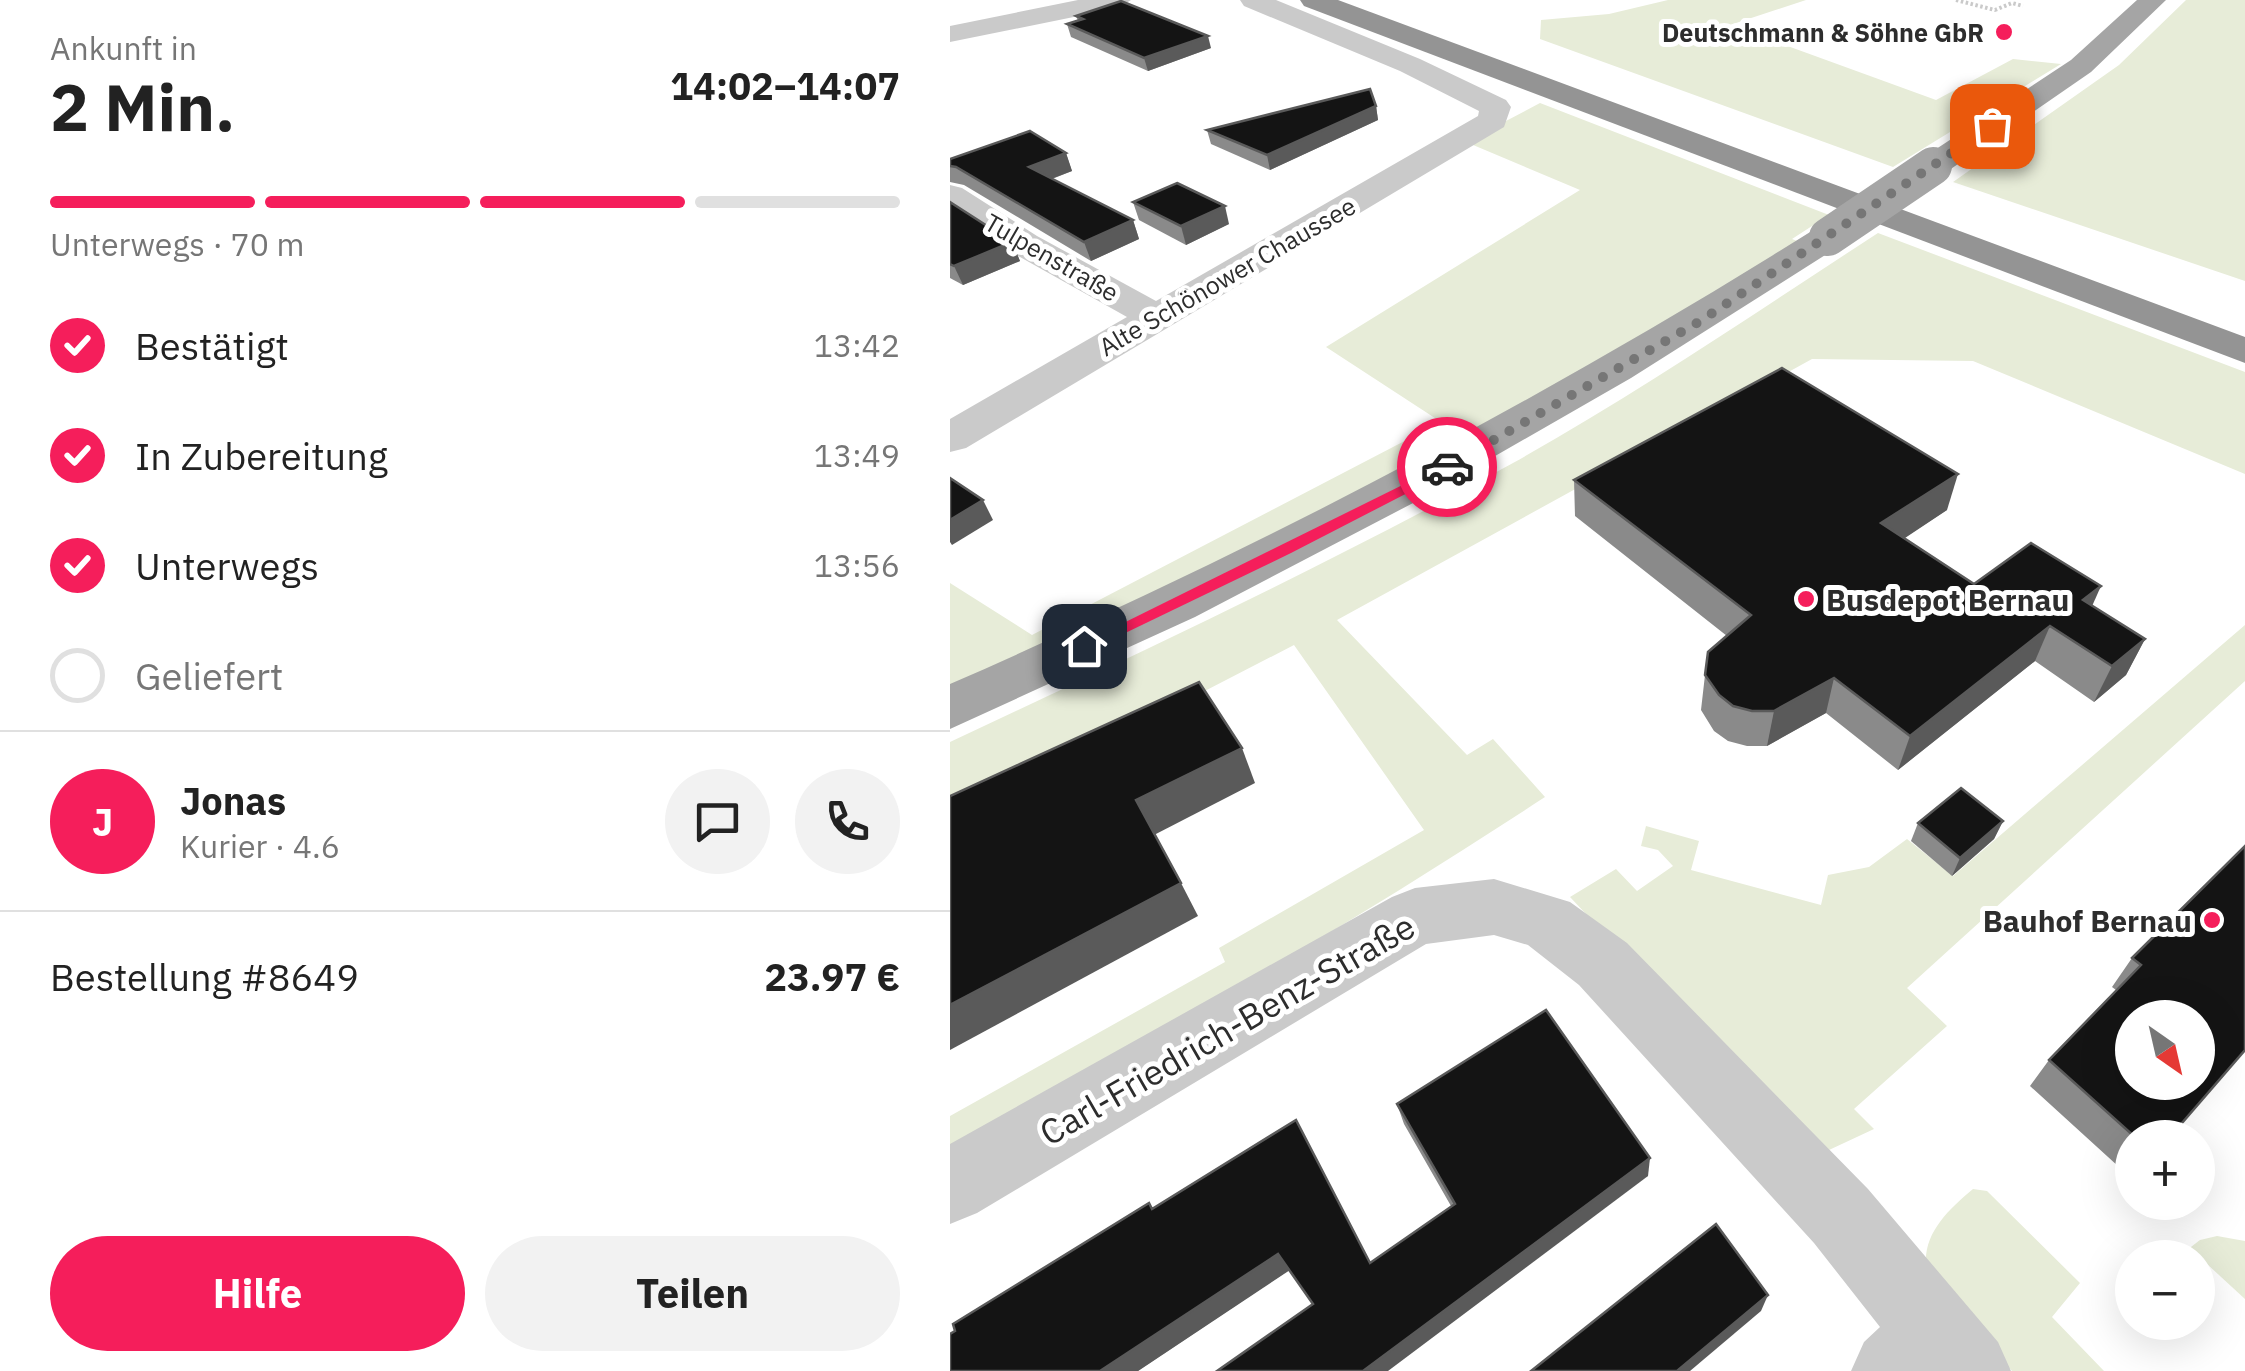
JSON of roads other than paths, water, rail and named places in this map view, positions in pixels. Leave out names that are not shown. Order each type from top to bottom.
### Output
[{"type":"highway","points":[[1313,0],[2245,350]]},
{"type":"highway","points":[[1373,0],[2245,321]]},
{"type":"main road","points":[[950,708],[1403,491],[1606,378],[1828,237],[2081,66],[2153,0]]},
{"type":"street","points":[[950,34],[1118,0]]},
{"type":"street","name":"Alte Schönower Chaussee","points":[[950,438],[1493,120],[1495,107],[1410,64],[1253,0]]},
{"type":"street","name":"Tulpenstraße","points":[[950,195],[1024,244],[1156,317]]},
{"type":"street","name":"Carl-Friedrich-Benz-Straße","points":[[950,1186],[1415,917],[1494,907],[1547,922],[1603,964],[1841,1216],[1933,1358]]},
{"type":"place","name":"Deutschmann & Söhne GbR","points":[[2004,32]]},
{"type":"place","name":"Busdepot Bernau","points":[[1806,599]]},
{"type":"place","name":"Bauhof Bernau","points":[[2212,920]]}]
